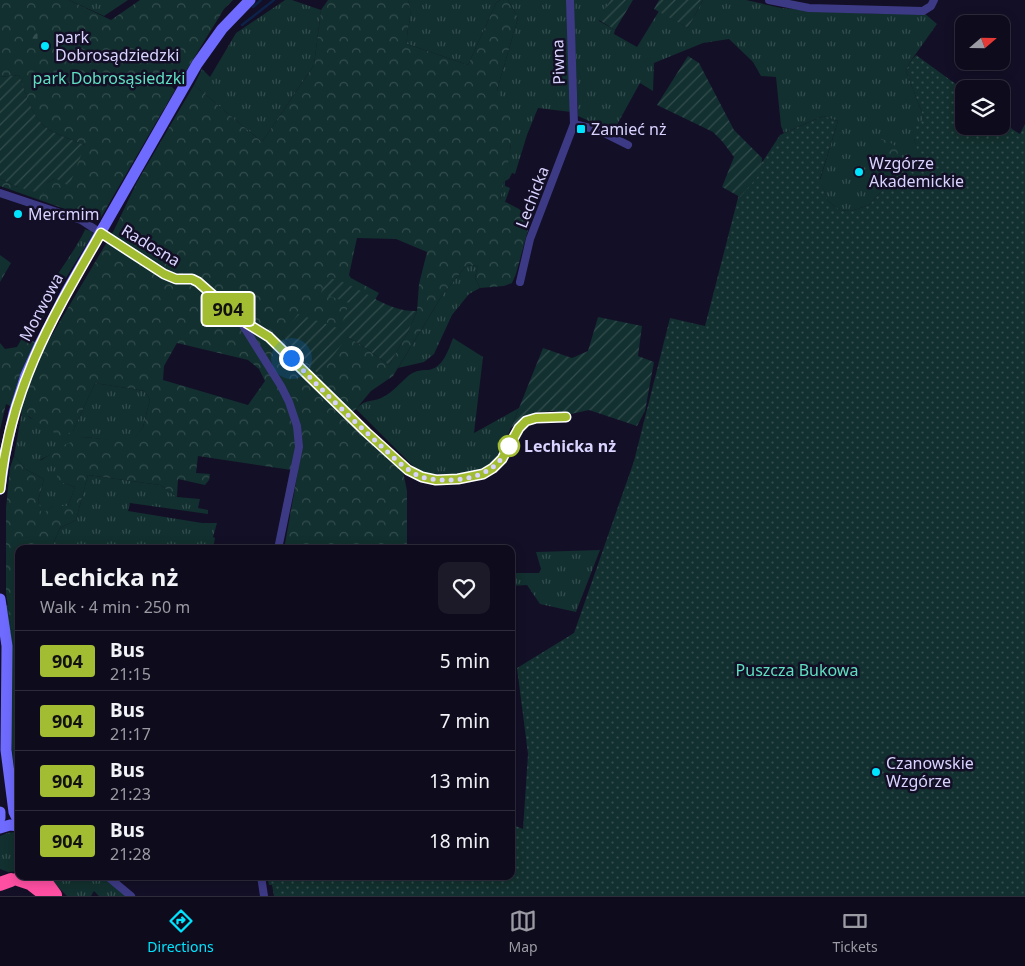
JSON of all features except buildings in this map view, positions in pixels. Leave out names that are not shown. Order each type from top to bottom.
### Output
[{"type":"highway","points":[[16,880],[30,883],[47,896]]},
{"type":"highway","points":[[44,880],[56,896]]},
{"type":"main road","name":"Radosna","points":[[101,233],[197,64],[222,29],[250,0]]},
{"type":"main road","name":"Morwowa","points":[[0,489],[9,432],[31,363],[48,326],[101,233]]},
{"type":"main road","points":[[0,599],[7,646],[6,750],[15,814]]},
{"type":"main road","points":[[0,812],[0,818]]},
{"type":"main road","points":[[0,828],[15,826]]},
{"type":"street","name":"Piwna","points":[[570,0],[574,124]]},
{"type":"street","points":[[769,0],[817,8],[923,11],[931,6],[934,0]]},
{"type":"street","points":[[574,124],[598,130],[628,145]]},
{"type":"street","name":"Lechicka","points":[[520,282],[530,239],[574,124]]},
{"type":"street","points":[[0,193],[81,220],[101,233]]},
{"type":"street","name":"Radosna","points":[[101,233],[164,274],[180,280],[195,280],[240,319],[283,389],[293,414],[298,436],[297,458],[279,545]]},
{"type":"street","points":[[240,319],[269,337],[323,392],[408,470],[427,478],[458,479],[483,474],[496,465],[505,454],[519,428],[526,421],[536,418],[566,417]]},
{"type":"street","points":[[112,880],[131,896]]},
{"type":"street","points":[[262,880],[264,896]]},
{"type":"green space","name":"park Dobrosąsiedzki","points":[[0,0],[69,0],[111,20],[140,0],[233,0],[224,9],[186,71],[181,69],[171,86],[175,90],[100,219],[96,220],[0,186],[0,179],[18,187],[47,183],[55,178],[85,145],[57,134],[42,124],[33,112],[19,75],[0,77]]},
{"type":"green space","points":[[69,0],[128,0],[104,16]]},
{"type":"green space","points":[[285,0],[292,0],[321,10],[314,65],[262,142],[194,85],[202,69],[210,77],[236,33]]},
{"type":"green space","points":[[328,0],[408,0],[410,17],[407,44],[468,65],[496,3],[500,0],[508,0],[518,18],[497,90],[508,111],[511,128],[509,159],[500,199],[519,209],[531,219],[516,274],[512,283],[504,286],[480,288],[475,278],[478,265],[466,266],[443,294],[393,376],[371,391],[345,419],[403,471],[407,491],[407,545],[285,545],[298,471],[198,456],[196,473],[210,474],[209,480],[205,485],[178,479],[177,497],[160,485],[88,475],[76,520],[60,528],[53,545],[15,545],[15,656],[6,593],[6,508],[10,468],[14,456],[27,470],[44,479],[38,501],[42,514],[53,506],[68,506],[75,487],[57,481],[57,466],[40,461],[66,444],[85,437],[132,442],[143,427],[150,400],[145,391],[95,383],[73,431],[61,437],[6,404],[0,430],[0,343],[5,349],[17,347],[22,338],[46,345],[114,230],[137,182],[194,85],[262,142],[314,65],[321,10]],"holes":[[[357,238],[396,239],[427,252],[419,284],[417,311],[408,332],[389,365],[347,337],[304,360],[282,336],[333,328],[340,330],[350,303],[358,290],[375,300],[379,293],[351,278],[349,275]],[[177,343],[248,360],[259,369],[265,381],[248,405],[163,380],[164,366]]]},
{"type":"green space","points":[[408,0],[500,0],[496,3],[468,65],[407,44],[410,17]]},
{"type":"green space","points":[[508,0],[567,0],[571,112],[538,108],[527,135],[515,174],[512,173],[509,179],[505,181],[505,186],[510,188],[505,202],[500,200],[511,145],[497,90],[518,18]]},
{"type":"green space","points":[[573,0],[610,0],[599,21],[615,30],[614,34],[637,47],[659,11],[688,28],[703,0],[746,0],[781,8],[816,11],[881,14],[924,13],[937,24],[910,62],[906,71],[924,118],[914,139],[922,160],[899,172],[869,205],[851,211],[840,210],[828,201],[820,180],[838,121],[823,116],[784,133],[781,126],[776,77],[761,76],[753,62],[729,39],[703,43],[654,63],[653,91],[640,83],[613,132],[578,116]]},
{"type":"green space","points":[[610,0],[633,0],[615,30],[599,20]]},
{"type":"green space","points":[[659,0],[703,0],[688,28],[654,9]]},
{"type":"green space","points":[[41,32],[47,35],[50,41],[47,47],[41,50],[35,47],[32,41],[35,35]]},
{"type":"green space","name":"Puszcza Bukowa","points":[[916,55],[955,83],[955,135],[1010,135],[1010,127],[1020,134],[1025,124],[1025,896],[274,896],[272,885],[269,885],[268,880],[515,880],[515,826],[523,829],[528,754],[517,668],[574,633],[634,461],[670,318],[705,326],[739,194],[780,135],[823,116],[838,121],[820,179],[828,201],[840,210],[851,211],[869,205],[899,172],[921,160],[914,139],[914,128],[924,118],[906,71]]},
{"type":"green space","points":[[688,56],[699,63],[734,130],[762,158],[761,173],[740,197],[722,187],[734,157],[722,141],[713,132],[657,105]]},
{"type":"green space","points":[[19,75],[33,111],[42,124],[57,134],[85,145],[69,186],[55,178],[47,183],[43,194],[18,187],[0,179],[0,77]]},
{"type":"green space","points":[[881,139],[888,141],[898,148],[897,164],[890,165],[879,160],[878,153]]},
{"type":"green space","points":[[84,229],[91,231],[93,234],[53,299],[31,341],[22,338],[50,286],[73,251]]},
{"type":"green space","points":[[0,255],[11,263],[0,282]]},
{"type":"green space","points":[[478,265],[475,278],[480,288],[469,294],[452,315],[434,354],[424,362],[398,368],[443,294],[466,266]]},
{"type":"green space","points":[[326,277],[354,287],[388,305],[417,311],[408,332],[389,365],[347,337],[319,375],[282,336],[298,314],[340,329],[349,303],[321,293]]},
{"type":"green space","points":[[598,317],[642,326],[638,356],[654,362],[645,411],[637,426],[589,410],[571,414],[553,411],[535,413],[511,428],[543,348],[572,358],[588,351]]},
{"type":"green space","points":[[453,338],[483,357],[474,433],[519,408],[500,454],[491,465],[476,472],[457,476],[424,473],[417,470],[356,409],[363,403],[387,395],[412,373],[433,369],[438,366],[444,358]]},
{"type":"green space","points":[[95,383],[145,391],[150,400],[143,427],[132,443],[85,437],[40,460],[58,466],[58,481],[75,487],[68,506],[53,506],[42,515],[38,501],[44,479],[27,470],[14,456],[22,411],[30,418],[73,431]]},
{"type":"green space","points":[[88,475],[160,485],[177,497],[200,499],[198,508],[208,510],[208,514],[130,503],[128,511],[202,523],[217,523],[213,537],[215,538],[214,545],[53,545],[60,528],[76,520]]},
{"type":"green space","points":[[600,550],[576,612],[540,604],[527,585],[515,586],[515,573],[539,573],[541,569],[536,552]]},
{"type":"green space","points":[[8,605],[15,656],[15,779],[10,728],[5,606]]},
{"type":"green space","points":[[15,832],[15,871],[8,872],[0,869],[0,836]]},
{"type":"green space","points":[[48,880],[107,880],[126,896],[99,896],[94,891],[91,896],[67,896],[57,886],[54,889]]},
{"type":"waterway","points":[[253,7],[261,0]]},
{"type":"waterway","points":[[242,25],[274,0]]},
{"type":"bus line","name":"904","points":[[0,489],[9,432],[26,375],[48,326],[101,233],[164,274],[180,280],[192,279],[198,282],[240,319],[261,330],[366,432],[408,470],[422,477],[436,480],[458,479],[483,474],[502,459],[519,428],[526,421],[536,418],[566,417]]},
{"type":"place","name":"park Dobrosądziedzki","points":[[45,46]]},
{"type":"place","name":"Zamieć nż","points":[[581,129]]},
{"type":"place","name":"Wzgórze Akademickie","points":[[859,172]]},
{"type":"place","name":"Mercmim","points":[[18,214]]},
{"type":"place","name":"Lechicka nż","points":[[509,446]]},
{"type":"place","name":"Czanowskie Wzgórze","points":[[876,772]]},
{"type":"route","points":[[291,358],[323,392],[388,452],[408,470],[422,477],[442,480],[463,479],[483,474],[502,459],[509,446]]}]
